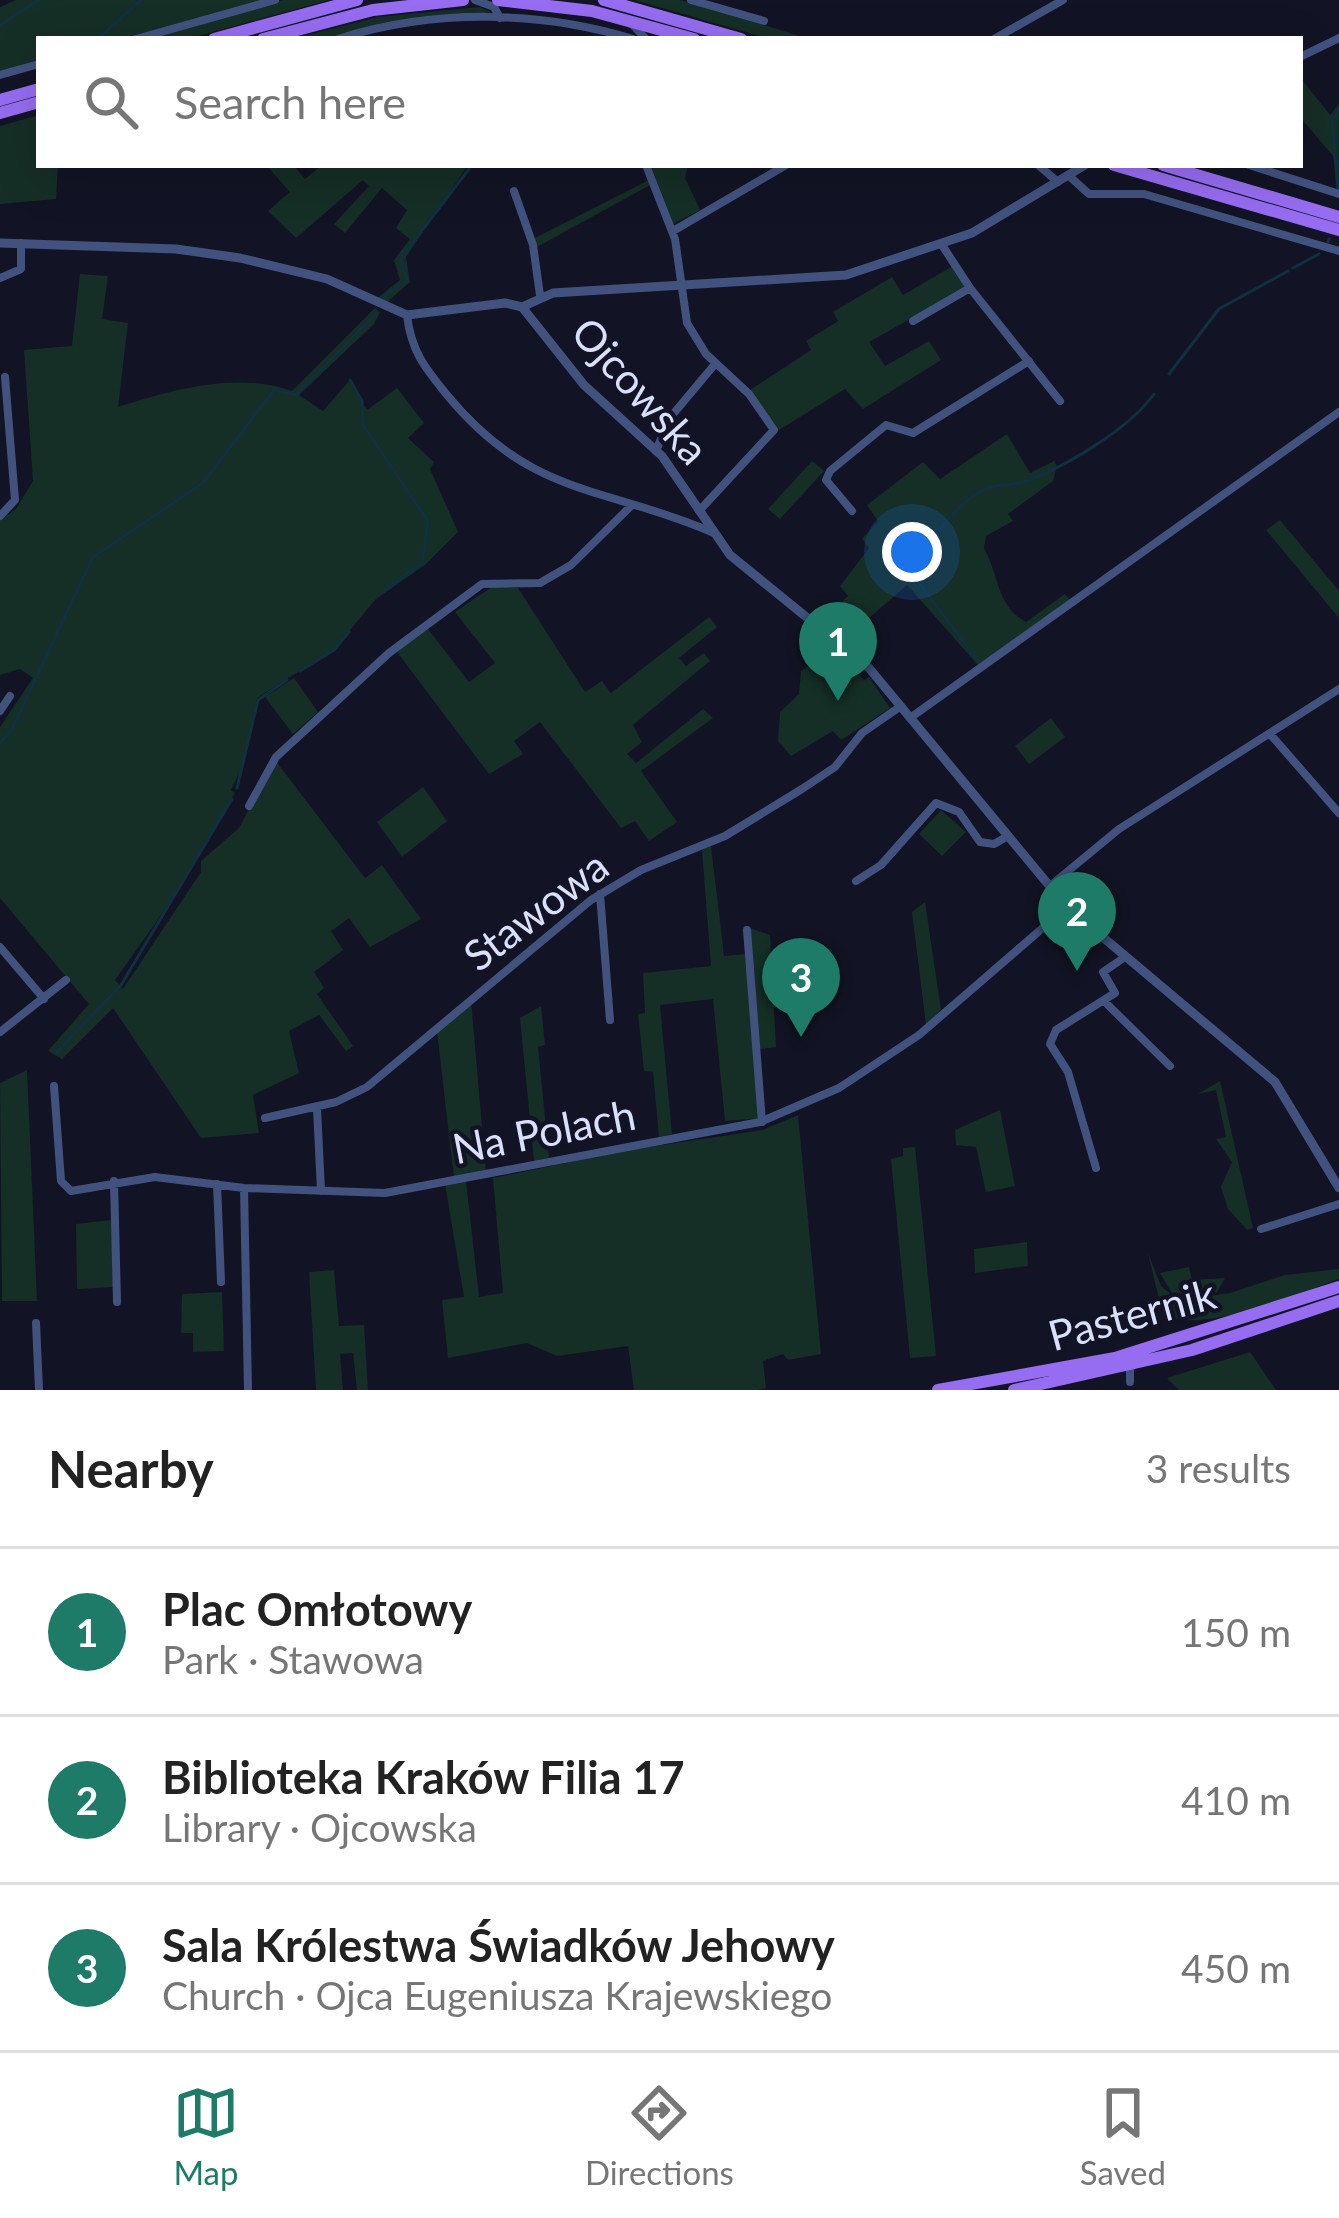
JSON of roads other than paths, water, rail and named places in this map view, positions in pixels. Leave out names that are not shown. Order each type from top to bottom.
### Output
[{"type":"main road","points":[[225,36],[357,0]]},
{"type":"main road","points":[[274,36],[373,10],[463,0]]},
{"type":"main road","points":[[497,0],[627,20],[683,36]]},
{"type":"main road","points":[[604,0],[730,36]]},
{"type":"main road","points":[[0,100],[36,90]]},
{"type":"main road","points":[[0,113],[36,103]]},
{"type":"main road","points":[[1124,168],[1339,234]]},
{"type":"main road","points":[[1173,168],[1339,215]]},
{"type":"main road","name":"Pasternik","points":[[938,1390],[1115,1358],[1339,1287]]},
{"type":"main road","name":"Pasternik","points":[[1014,1390],[1130,1366],[1339,1301]]},
{"type":"street","points":[[147,36],[275,0]]},
{"type":"street","points":[[475,0],[494,7],[500,18]]},
{"type":"street","points":[[691,0],[764,21]]},
{"type":"street","points":[[999,36],[1063,0]]},
{"type":"street","points":[[352,36],[429,19],[500,18],[614,36]]},
{"type":"street","points":[[627,20],[643,36]]},
{"type":"street","points":[[1303,56],[1339,38]]},
{"type":"street","points":[[0,75],[36,65]]},
{"type":"street","points":[[647,168],[673,231],[687,323],[715,364],[749,394],[774,430],[699,511]]},
{"type":"street","points":[[673,231],[781,168]]},
{"type":"street","points":[[1258,168],[1339,194]]},
{"type":"street","points":[[522,307],[539,295],[819,280],[983,227],[1064,174],[1089,194],[1144,194],[1339,251]]},
{"type":"street","points":[[514,190],[533,244],[539,295]]},
{"type":"street","points":[[0,243],[176,249],[240,258],[327,279],[407,315],[410,344],[418,358],[479,432],[550,481],[714,533]]},
{"type":"street","points":[[5,278],[21,269],[21,243]]},
{"type":"street","points":[[942,244],[970,288],[1060,400]]},
{"type":"street","points":[[913,321],[970,288]]},
{"type":"street","name":"Ojcowska","points":[[407,315],[505,302],[522,307],[584,386],[656,452],[749,574],[856,656],[1067,907],[1275,1082],[1339,1188]]},
{"type":"street","points":[[851,511],[826,481],[869,437],[886,425],[913,433],[1029,361]]},
{"type":"street","points":[[656,452],[669,418],[715,364]]},
{"type":"street","points":[[0,516],[15,505],[5,376]]},
{"type":"street","points":[[910,718],[1339,412]]},
{"type":"street","points":[[249,806],[276,757],[389,653],[482,584],[540,583],[571,565],[631,506]]},
{"type":"street","points":[[1051,886],[1119,829],[1339,689]]},
{"type":"street","points":[[0,711],[10,696]]},
{"type":"street","name":"Stawowa","points":[[266,1118],[317,1108],[367,1087],[600,893],[640,870],[725,836],[802,789],[835,767],[862,733],[901,706]]},
{"type":"street","points":[[1270,734],[1339,813]]},
{"type":"street","points":[[856,880],[881,865],[936,803],[959,812],[980,842],[994,844],[1007,836]]},
{"type":"street","points":[[600,893],[610,1020]]},
{"type":"street","name":"Na Polach","points":[[54,1086],[64,1185],[71,1191],[155,1177],[244,1188],[385,1193],[762,1122],[839,1088],[920,1035],[1067,907]]},
{"type":"street","points":[[747,930],[762,1122]]},
{"type":"street","points":[[0,947],[44,998]]},
{"type":"street","points":[[1096,1168],[1068,1072],[1050,1044],[1061,1026],[1115,993],[1103,972],[1126,956]]},
{"type":"street","points":[[0,1032],[66,980]]},
{"type":"street","points":[[1105,1002],[1170,1066]]},
{"type":"street","points":[[317,1108],[321,1191]]},
{"type":"street","points":[[114,1181],[117,1302]]},
{"type":"street","points":[[217,1184],[221,1282]]},
{"type":"street","points":[[244,1188],[248,1390]]},
{"type":"street","points":[[1262,1229],[1339,1204]]},
{"type":"street","points":[[36,1323],[39,1390]]},
{"type":"street","points":[[1130,1366],[1130,1382]]},
{"type":"waterway","points":[[0,25],[39,0]]},
{"type":"waterway","points":[[101,36],[141,0]]},
{"type":"waterway","points":[[1338,189],[1332,121],[1339,108]]},
{"type":"waterway","points":[[382,297],[407,280],[401,258],[470,168]]},
{"type":"waterway","points":[[1293,268],[1319,254]]},
{"type":"waterway","points":[[1169,374],[1219,309],[1288,271]]},
{"type":"waterway","points":[[0,743],[11,731],[93,557],[203,483],[274,390],[296,395],[376,313]]},
{"type":"waterway","points":[[350,380],[362,401],[363,425],[428,521],[422,563],[384,590]]},
{"type":"waterway","points":[[978,661],[910,571],[943,525],[974,496],[990,487],[1023,482],[1076,457],[1129,421],[1154,394]]},
{"type":"waterway","points":[[300,671],[334,650],[349,632]]},
{"type":"waterway","points":[[237,788],[258,700],[287,680]]},
{"type":"waterway","points":[[56,1053],[121,985],[232,799]]},
{"type":"place","name":"Plac Omłotowy","points":[[838,701]]},
{"type":"place","name":"Biblioteka Kraków Filia 17","points":[[1077,971]]},
{"type":"place","name":"Sala Królestwa Świadków Jehowy","points":[[801,1037]]}]
